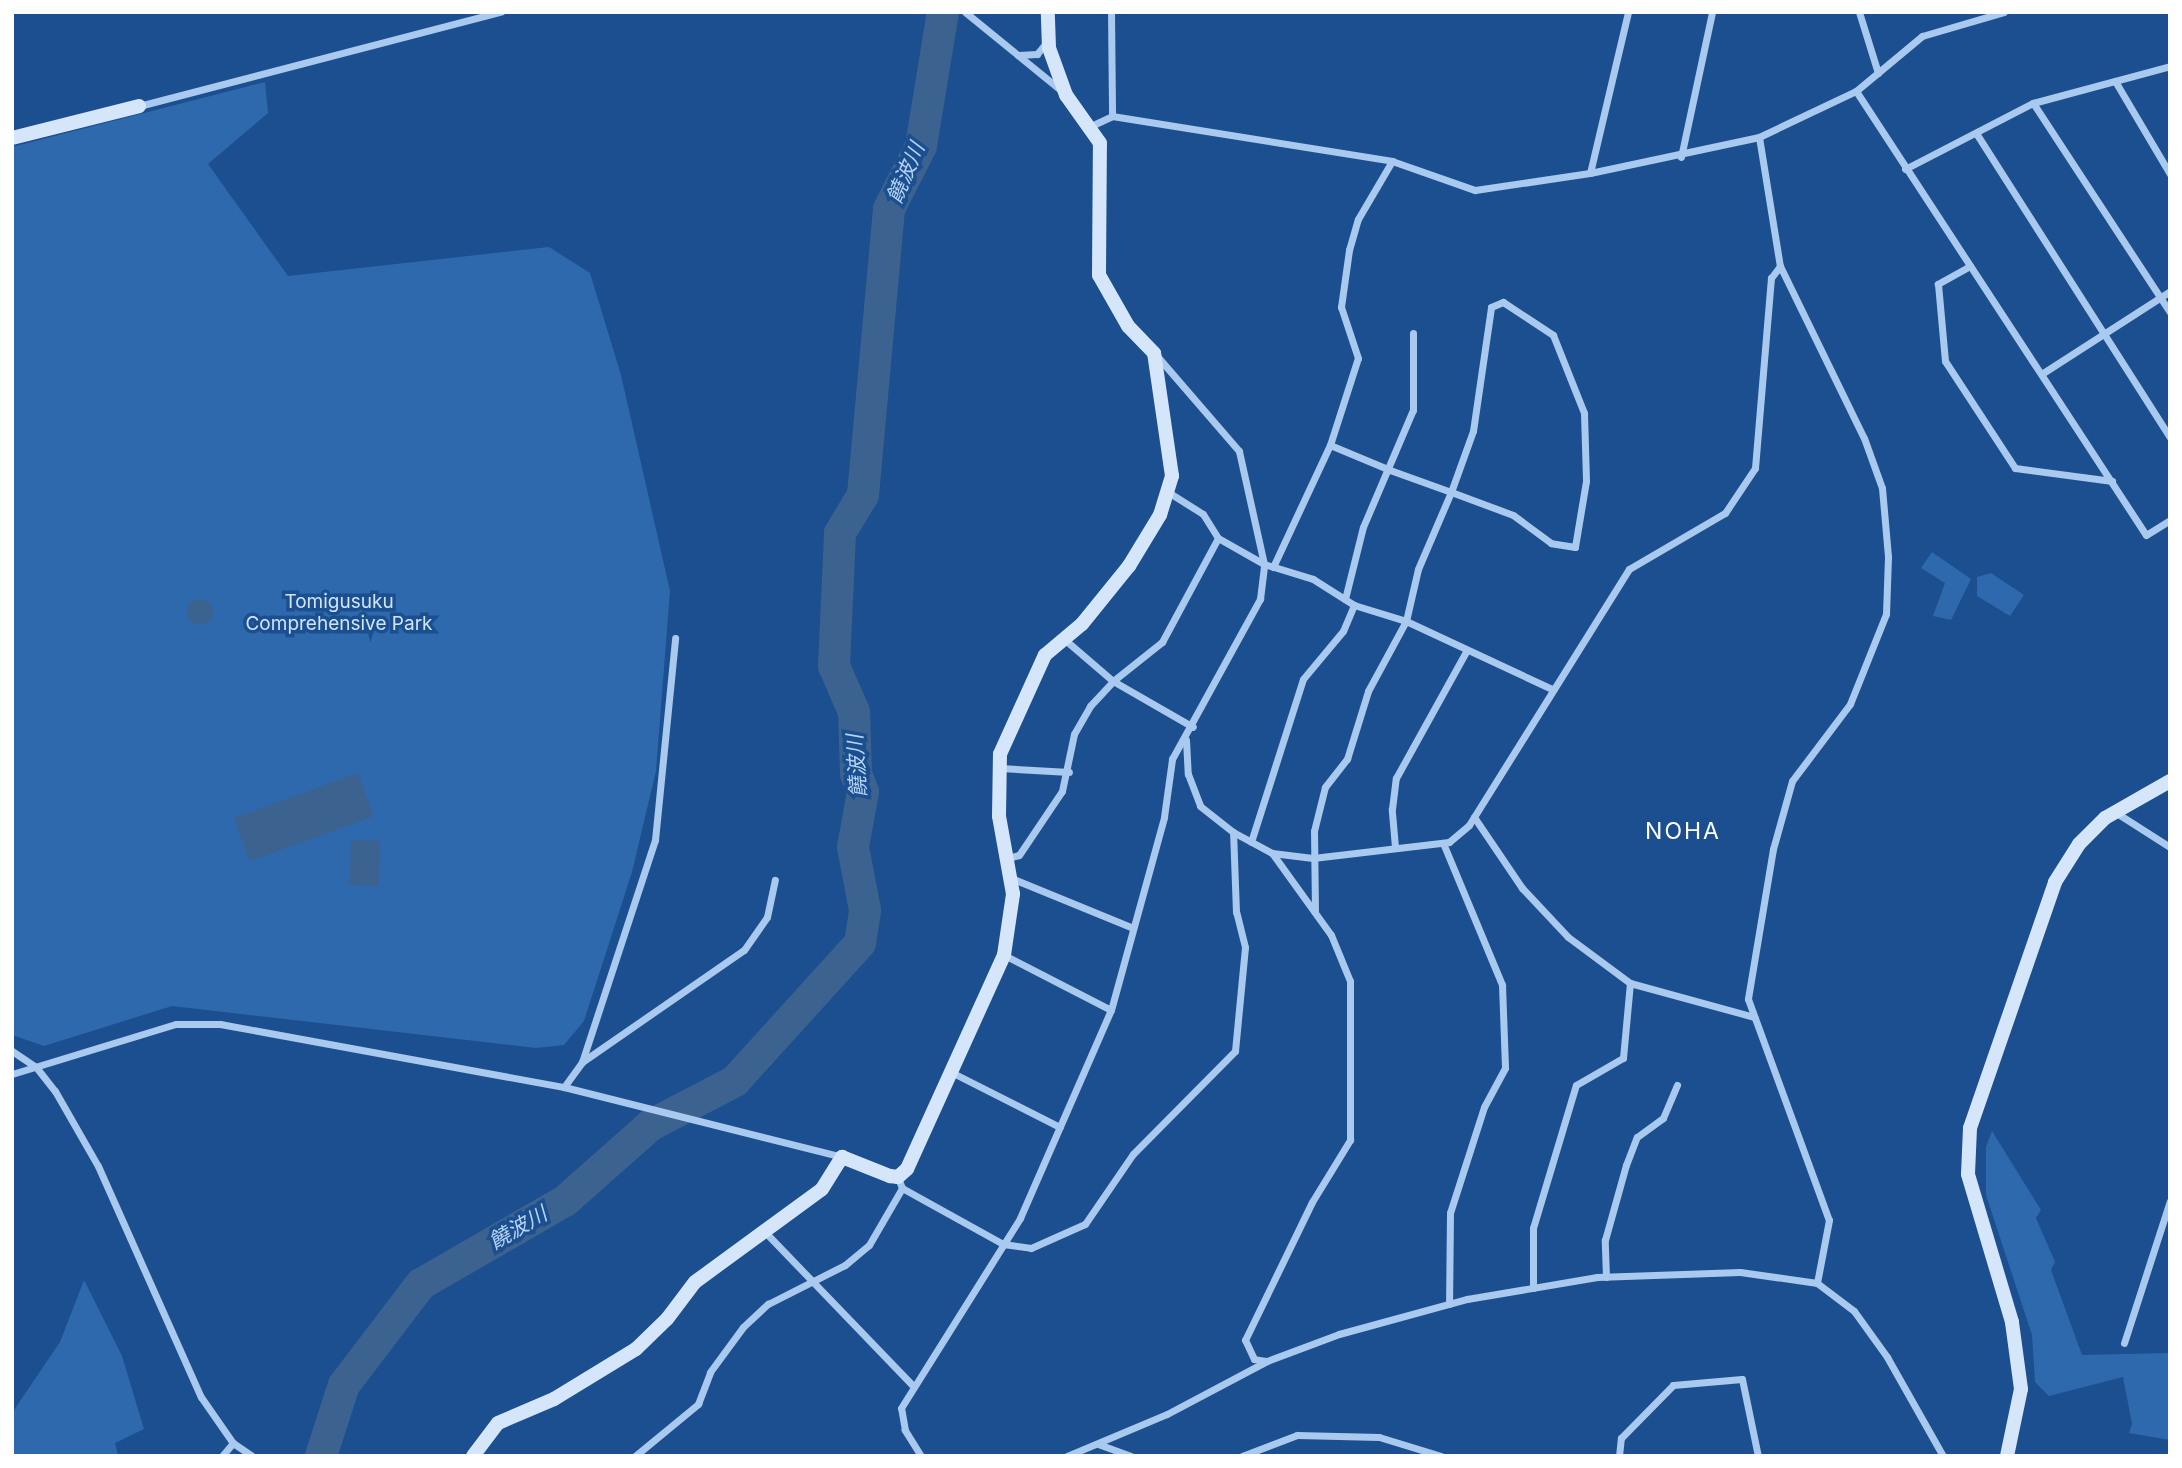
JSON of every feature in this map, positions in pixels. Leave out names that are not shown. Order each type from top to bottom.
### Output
[{"type":"street","points":[[12,138],[501,12]]},
{"type":"street","points":[[921,1456],[900,1419],[912,1385],[1020,1218],[1111,1010],[1164,817],[1172,759],[1193,727],[1260,599],[1264,564],[1239,451],[1128,326],[1099,275],[1101,160],[1100,143],[1091,126],[1066,94],[965,12]]},
{"type":"street","points":[[1017,55],[1042,52],[1047,39],[1048,12]]},
{"type":"street","points":[[1111,12],[1112,116]]},
{"type":"street","points":[[1590,173],[1628,12]]},
{"type":"street","points":[[1681,157],[1712,12]]},
{"type":"street","points":[[1859,12],[1878,73]]},
{"type":"street","points":[[1091,126],[1112,116],[1392,161],[1475,190],[1681,157],[1759,137],[1856,91],[1922,36],[2004,12]]},
{"type":"street","points":[[1047,39],[1066,94]]},
{"type":"street","points":[[1905,169],[2033,103],[2170,66]]},
{"type":"street","points":[[2115,81],[2170,174]]},
{"type":"street","points":[[1856,91],[1905,169],[2043,373],[2146,535],[2170,520]]},
{"type":"street","points":[[2033,103],[2170,312]]},
{"type":"street","points":[[1976,133],[2170,438]]},
{"type":"street","points":[[1759,137],[1780,265],[1864,438],[1882,488],[1888,568],[1886,614],[1850,704],[1793,781],[1773,849],[1748,999],[1829,1220],[1817,1283]]},
{"type":"street","points":[[1273,567],[1330,445],[1358,358],[1341,307],[1349,250],[1358,219],[1392,161]]},
{"type":"street","points":[[1186,739],[1188,774],[1200,806],[1233,832],[1272,853],[1313,858],[1443,843],[1474,817],[1629,569],[1725,513],[1755,468],[1771,278],[1780,265]]},
{"type":"street","points":[[1970,266],[1938,284],[1945,361],[2015,468],[2112,481]]},
{"type":"street","points":[[2043,373],[2170,291]]},
{"type":"street","points":[[1315,912],[1314,831],[1325,787],[1346,759],[1368,691],[1406,621],[1418,569],[1451,492],[1473,431],[1490,307],[1503,302],[1553,335],[1584,412],[1586,481],[1575,547],[1551,543],[1513,515],[1451,492],[1390,470],[1330,445]]},
{"type":"street","points":[[1345,599],[1363,527],[1390,470],[1413,410],[1413,333]]},
{"type":"street","points":[[635,1456],[698,1404],[710,1372],[743,1327],[768,1304],[813,1283],[869,1245],[907,1169],[948,1070],[1004,955],[1012,916],[1008,858],[999,816],[1000,754],[1045,655],[1064,639],[1129,566],[1160,515],[1168,492],[1172,459],[1154,353]]},
{"type":"street","points":[[1168,492],[1203,514],[1218,538],[1264,564],[1313,579],[1354,605],[1406,621],[1552,689]]},
{"type":"street","points":[[1008,858],[1019,855],[1062,791],[1069,772],[1074,734],[1090,706],[1112,681],[1162,642],[1218,538]]},
{"type":"street","points":[[1251,842],[1303,679],[1343,631],[1354,605]]},
{"type":"street","points":[[564,1087],[582,1062],[654,840],[675,639]]},
{"type":"street","points":[[1064,639],[1112,681],[1193,727]]},
{"type":"street","points":[[1395,847],[1391,809],[1396,778],[1467,650]]},
{"type":"street","points":[[1000,768],[1069,772]]},
{"type":"street","points":[[2006,1453],[2021,1389],[2012,1322],[1968,1174],[1970,1128],[2055,882],[2079,844],[2114,811],[2170,781]]},
{"type":"street","points":[[2114,811],[2170,847]]},
{"type":"street","points":[[1474,817],[1522,888],[1568,937],[1630,984],[1754,1017]]},
{"type":"street","points":[[12,1074],[176,1024],[220,1024],[564,1087],[842,1157],[900,1183],[1003,1244],[1031,1248],[1085,1224],[1133,1154],[1235,1051],[1245,947],[1236,912],[1233,832]]},
{"type":"street","points":[[1443,843],[1502,985],[1505,1068],[1484,1107],[1450,1213],[1449,1304]]},
{"type":"street","points":[[1266,1361],[1254,1359],[1245,1340],[1312,1202],[1350,1140],[1350,981],[1331,934],[1272,853]]},
{"type":"street","points":[[1010,877],[1133,928]]},
{"type":"street","points":[[582,1062],[744,950],[767,917],[775,880]]},
{"type":"street","points":[[1004,955],[1111,1010]]},
{"type":"street","points":[[1533,1288],[1533,1228],[1576,1085],[1623,1058],[1630,984]]},
{"type":"street","points":[[12,1051],[36,1067],[55,1091],[98,1166],[201,1397],[233,1443],[252,1456]]},
{"type":"street","points":[[948,1070],[1059,1127]]},
{"type":"street","points":[[1606,1277],[1605,1240],[1626,1165],[1637,1137],[1663,1118],[1678,1085]]},
{"type":"street","points":[[473,1456],[498,1423],[554,1399],[636,1349],[667,1319],[695,1282],[822,1189],[842,1157]]},
{"type":"street","points":[[2124,1343],[2170,1201]]},
{"type":"street","points":[[765,1232],[912,1385]]},
{"type":"street","points":[[1067,1456],[1167,1414],[1266,1361],[1339,1334],[1449,1304],[1533,1288],[1606,1277],[1740,1272],[1817,1283],[1854,1311],[1880,1348],[1943,1456]]},
{"type":"street","points":[[1619,1456],[1621,1438],[1673,1385],[1742,1379],[1758,1456]]},
{"type":"street","points":[[1241,1456],[1297,1434],[1379,1437],[1441,1456]]},
{"type":"street","points":[[222,1456],[233,1443]]},
{"type":"street","points":[[1097,1444],[1131,1456]]},
{"type":"green space","name":"Tomigusuku Comprehensive Park","points":[[265,82],[268,113],[208,164],[288,276],[549,247],[590,273],[621,375],[670,591],[656,771],[632,872],[584,1021],[564,1045],[536,1048],[172,1006],[44,1046],[12,1035],[12,147]]},
{"type":"green space","points":[[1932,552],[1971,579],[1951,620],[1933,616],[1945,583],[1921,568]]},
{"type":"green space","points":[[1991,573],[2024,595],[2010,616],[1977,596],[1977,577]]},
{"type":"green space","points":[[1992,1131],[2041,1210],[2036,1218],[2055,1262],[2051,1270],[2082,1355],[2170,1353],[2170,1440],[2129,1433],[2132,1424],[2123,1377],[2049,1396],[2035,1382],[2032,1335],[1986,1195],[1986,1147]]},
{"type":"green space","points":[[84,1280],[122,1356],[144,1429],[115,1443],[118,1456],[12,1456],[12,1413],[60,1342]]},
{"type":"shaded area","points":[[200,599],[209,603],[213,612],[209,621],[200,625],[191,621],[187,612],[191,603]]},
{"type":"shaded area","points":[[358,773],[374,816],[250,861],[234,818]]},
{"type":"shaded area","points":[[351,840],[380,841],[378,886],[349,885]]},
{"type":"waterway","name":"饒波川","points":[[321,1456],[344,1385],[421,1284],[565,1201],[651,1125],[735,1081],[860,943],[865,910],[853,847],[863,792],[856,774],[854,712],[834,666],[840,533],[863,495],[889,209],[921,146],[943,12]]},
{"type":"district","name":"NOHA","points":[[1683,831]]}]
